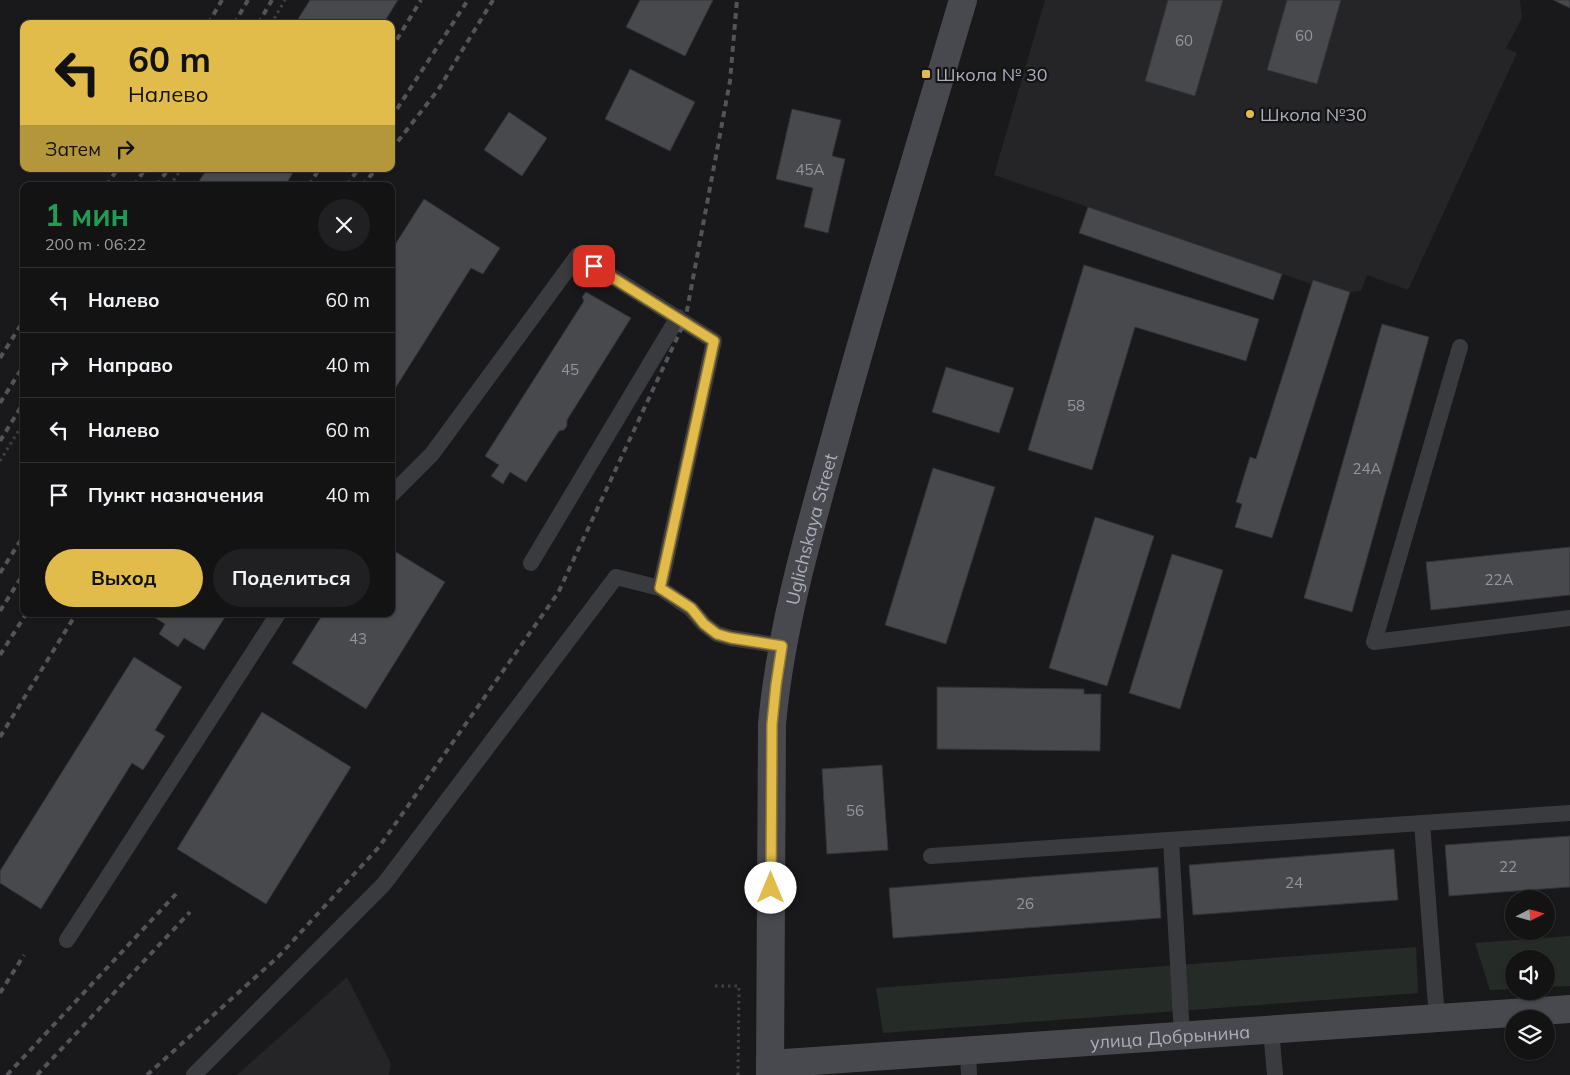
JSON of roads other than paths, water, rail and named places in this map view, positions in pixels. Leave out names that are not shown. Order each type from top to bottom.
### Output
[{"type":"street","name":"Uglichskaya Street","points":[[770,1069],[772,724],[782,646],[807,538],[846,398],[963,0]]},
{"type":"street","name":"улица Добрынина","points":[[770,1069],[969,1062],[1182,1036],[1570,1009]]},
{"type":"lane","points":[[395,491],[432,454],[578,255],[714,341],[660,588]]},
{"type":"lane","points":[[530,563],[678,317]]},
{"type":"lane","points":[[1460,347],[1374,642],[1570,618]]},
{"type":"lane","points":[[194,1075],[384,884],[616,577],[660,588],[691,608],[704,624],[717,634],[782,646]]},
{"type":"lane","points":[[67,940],[276,617]]},
{"type":"lane","points":[[931,856],[1570,813]]},
{"type":"lane","points":[[1422,823],[1436,1018]]},
{"type":"lane","points":[[1171,840],[1182,1036]]},
{"type":"lane","points":[[1272,1030],[1275,1075]]},
{"type":"railway","points":[[210,20],[222,0]]},
{"type":"railway","points":[[236,20],[248,0]]},
{"type":"railway","points":[[260,20],[272,0]]},
{"type":"railway","points":[[395,42],[421,0]]},
{"type":"railway","points":[[395,112],[468,0]]},
{"type":"railway","points":[[395,145],[438,90],[493,0]]},
{"type":"railway","points":[[147,1075],[279,956],[379,847],[558,593],[685,321],[730,81],[737,0]]},
{"type":"railway","points":[[109,182],[115,172]]},
{"type":"railway","points":[[137,182],[143,172]]},
{"type":"railway","points":[[160,182],[166,172]]},
{"type":"railway","points":[[311,182],[317,172]]},
{"type":"railway","points":[[350,182],[356,172]]},
{"type":"railway","points":[[365,182],[374,172]]},
{"type":"railway","points":[[0,358],[20,326]]},
{"type":"railway","points":[[0,403],[20,371]]},
{"type":"railway","points":[[0,441],[20,408]]},
{"type":"railway","points":[[0,573],[20,541]]},
{"type":"railway","points":[[0,611],[20,579]]},
{"type":"railway","points":[[0,655],[24,617]]},
{"type":"railway","points":[[0,737],[74,617]]},
{"type":"railway","points":[[7,1075],[176,894]]},
{"type":"railway","points":[[37,1075],[190,912]]},
{"type":"railway","points":[[0,993],[24,955]]},
{"type":"place","name":"Школа № 30","points":[[926,74]]},
{"type":"place","name":"Школа №30","points":[[1250,114]]}]
